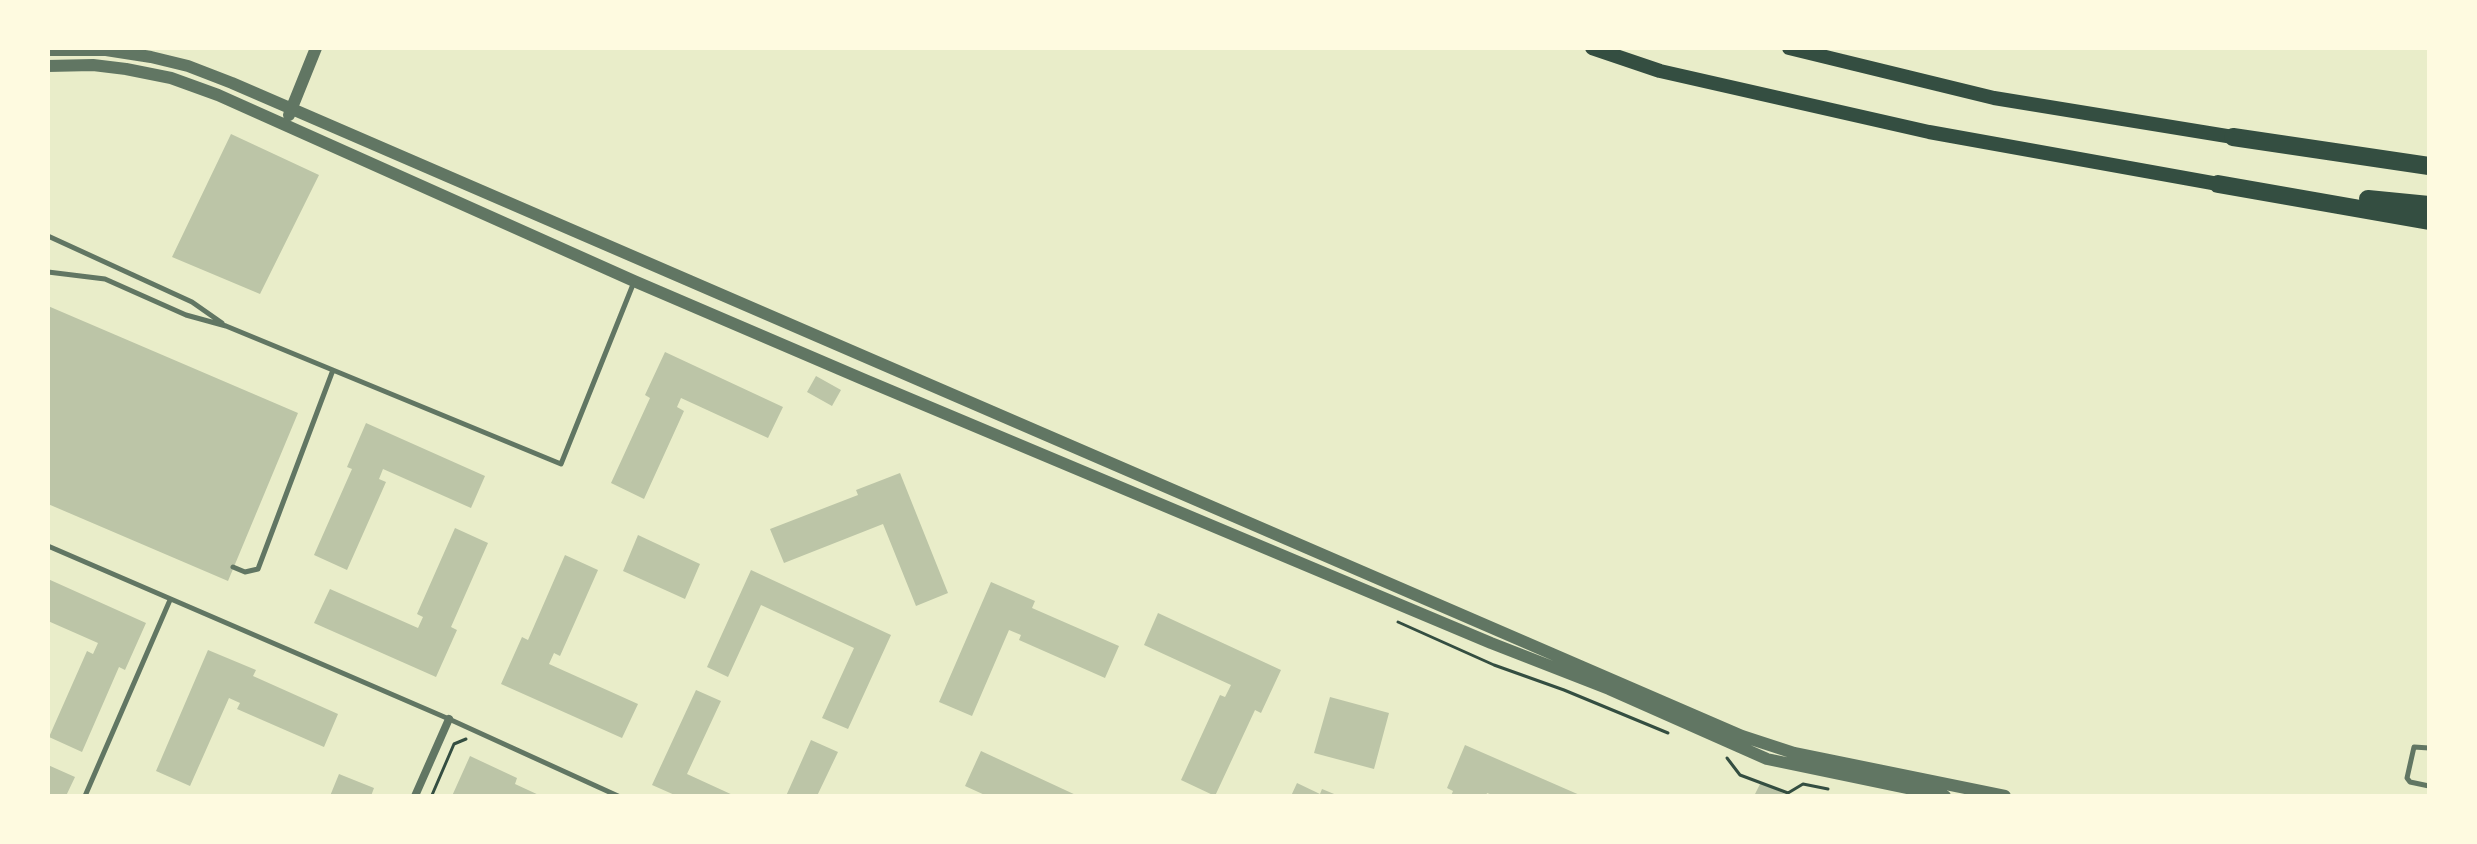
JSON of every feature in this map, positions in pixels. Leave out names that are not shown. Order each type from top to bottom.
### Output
[{"type":"highway","points":[[2233,137],[2382,160],[2429,164]]},
{"type":"highway","points":[[2218,184],[2429,205]]},
{"type":"highway","points":[[2218,184],[2429,221]]},
{"type":"main road","points":[[1592,48],[1660,71],[1929,132],[2218,184]]},
{"type":"main road","points":[[1789,48],[1994,98],[2233,137]]},
{"type":"street","points":[[285,125],[316,48]]},
{"type":"street","points":[[48,50],[106,50],[188,66],[1742,736],[1794,753],[2005,796]]},
{"type":"street","points":[[48,66],[93,65],[171,78],[285,125],[634,281],[1491,643],[1609,689],[1767,759],[1945,796]]},
{"type":"street","points":[[415,796],[449,719]]},
{"type":"lane","points":[[48,236],[192,302],[226,326]]},
{"type":"lane","points":[[48,272],[105,279],[186,315],[226,326],[561,464],[634,281]]},
{"type":"lane","points":[[233,567],[245,572],[258,569],[333,370]]},
{"type":"lane","points":[[48,546],[449,719],[618,796]]},
{"type":"lane","points":[[85,796],[170,600]]},
{"type":"lane","points":[[2429,748],[2414,747],[2407,778],[2410,782],[2429,786]]},
{"type":"path","points":[[431,796],[454,744],[464,738],[478,744]]},
{"type":"building","points":[[231,134],[319,175],[260,294],[172,257]]},
{"type":"building","points":[[48,306],[298,413],[228,581],[48,504]]},
{"type":"building","points":[[665,352],[783,407],[768,438],[681,398],[677,407],[684,411],[644,499],[611,483],[650,398],[645,395]]},
{"type":"building","points":[[816,376],[841,390],[832,406],[807,392]]},
{"type":"building","points":[[366,423],[485,476],[471,508],[383,469],[379,479],[386,482],[347,570],[314,555],[352,469],[347,467]]},
{"type":"building","points":[[900,473],[948,593],[916,606],[883,524],[784,563],[770,529],[858,495],[856,490]]},
{"type":"building","points":[[455,528],[488,543],[451,627],[457,630],[436,677],[314,623],[330,589],[418,628],[423,617],[417,614]]},
{"type":"building","points":[[638,535],[700,564],[685,599],[623,571]]},
{"type":"building","points":[[565,555],[598,570],[560,656],[554,653],[549,664],[638,704],[622,738],[501,684],[522,637],[528,640]]},
{"type":"building","points":[[751,570],[891,635],[848,729],[822,718],[854,648],[761,605],[728,677],[707,667]]},
{"type":"building","points":[[48,579],[146,623],[125,670],[119,667],[82,752],[49,737],[87,651],[93,654],[98,643],[48,621]]},
{"type":"building","points":[[991,582],[1035,601],[1032,608],[1119,646],[1105,678],[1019,640],[1021,635],[1009,630],[972,716],[939,702]]},
{"type":"building","points":[[1158,613],[1281,670],[1261,713],[1255,710],[1215,796],[1181,780],[1220,695],[1225,697],[1231,685],[1144,645]]},
{"type":"building","points":[[208,650],[256,670],[253,676],[338,714],[324,747],[237,709],[240,703],[229,698],[190,786],[156,771]]},
{"type":"building","points":[[696,690],[721,701],[687,774],[735,796],[677,796],[652,785]]},
{"type":"building","points":[[1330,697],[1389,713],[1374,769],[1314,753]]},
{"type":"building","points":[[811,740],[838,752],[817,796],[786,796]]},
{"type":"building","points":[[1465,745],[1582,796],[1495,796],[1487,793],[1486,796],[1451,796],[1453,791],[1447,788]]},
{"type":"building","points":[[981,751],[1078,796],[987,796],[965,786]]},
{"type":"building","points":[[470,756],[517,778],[515,784],[541,796],[452,796]]},
{"type":"building","points":[[48,765],[75,777],[66,796],[48,796]]},
{"type":"building","points":[[339,774],[374,788],[371,796],[330,796]]},
{"type":"building","points":[[1761,782],[1789,796],[1754,796]]},
{"type":"building","points":[[1297,783],[1320,794],[1322,789],[1339,796],[1291,796]]}]
